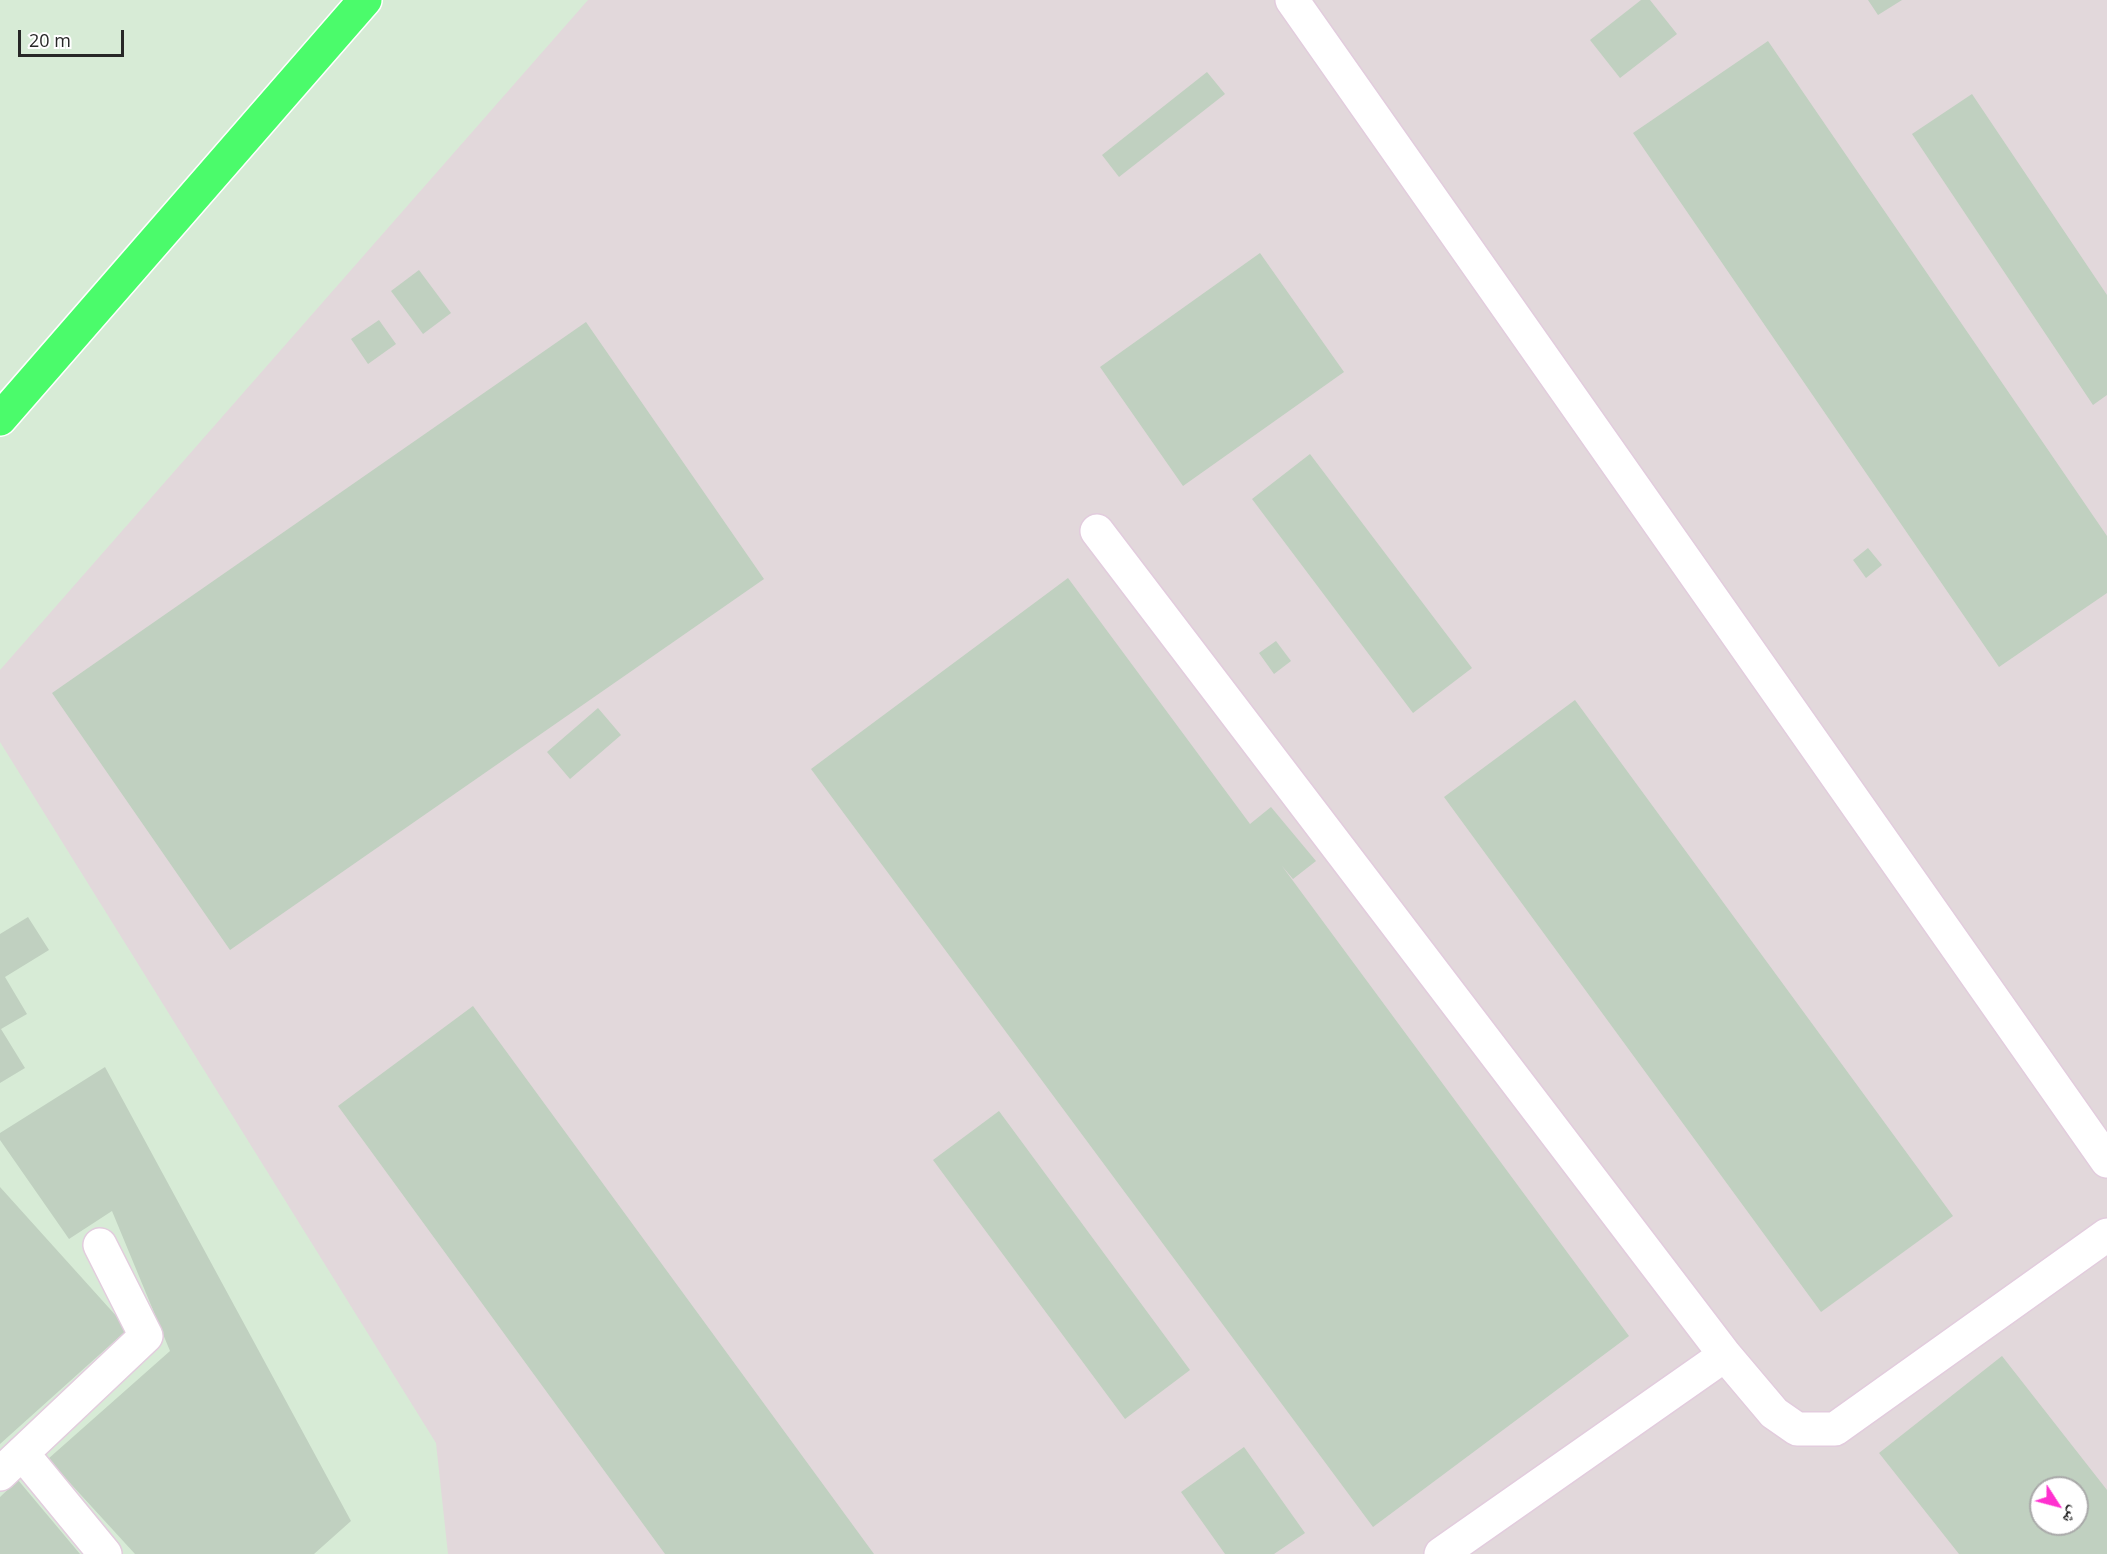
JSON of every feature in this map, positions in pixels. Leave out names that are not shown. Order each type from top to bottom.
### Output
[{"type":"main road","points":[[0,419],[365,0]]},
{"type":"street","points":[[1292,0],[2107,1161]]},
{"type":"street","points":[[1097,531],[1725,1354],[1774,1413],[1797,1429],[1835,1429],[2107,1235]]},
{"type":"street","points":[[100,1245],[146,1336],[11,1464],[105,1554]]},
{"type":"street","points":[[1441,1554],[1725,1354]]},
{"type":"shaded area","points":[[588,0],[2107,0],[2107,1554],[448,1554],[436,1443],[0,742],[0,670]]},
{"type":"building","points":[[1641,0],[1650,0],[1677,34],[1620,78],[1590,40]]},
{"type":"building","points":[[1868,0],[1902,0],[1878,15]]},
{"type":"building","points":[[1768,41],[2107,536],[2107,593],[1999,667],[1633,133]]},
{"type":"building","points":[[1207,72],[1225,94],[1119,177],[1102,155]]},
{"type":"building","points":[[1972,94],[2107,295],[2107,395],[2093,405],[1912,134]]},
{"type":"building","points":[[1260,253],[1344,372],[1183,486],[1100,367]]},
{"type":"building","points":[[419,270],[451,313],[423,334],[391,291]]},
{"type":"building","points":[[379,320],[396,344],[368,364],[351,339]]},
{"type":"building","points":[[586,322],[764,579],[230,950],[52,693]]},
{"type":"building","points":[[1310,454],[1472,668],[1413,713],[1252,499]]},
{"type":"building","points":[[1868,548],[1882,565],[1866,578],[1853,560]]},
{"type":"building","points":[[1068,578],[1250,824],[1271,807],[1316,861],[1293,879],[1282,866],[1629,1336],[1373,1527],[811,769]]},
{"type":"building","points":[[1276,641],[1291,661],[1274,674],[1259,653]]},
{"type":"building","points":[[1575,700],[1953,1216],[1821,1312],[1444,797]]},
{"type":"building","points":[[598,708],[621,735],[570,779],[547,752]]},
{"type":"building","points":[[28,917],[49,950],[5,977],[27,1014],[1,1029],[25,1068],[0,1083],[0,934]]},
{"type":"building","points":[[473,1006],[874,1554],[665,1554],[338,1106]]},
{"type":"building","points":[[105,1067],[351,1521],[314,1554],[135,1554],[48,1459],[170,1351],[112,1211],[69,1239],[0,1140],[0,1133]]},
{"type":"building","points":[[999,1111],[1190,1370],[1125,1419],[933,1160]]},
{"type":"building","points":[[0,1187],[128,1329],[0,1444]]},
{"type":"building","points":[[2002,1356],[2107,1490],[2107,1554],[1959,1554],[1879,1453]]},
{"type":"building","points":[[1244,1447],[1305,1533],[1274,1554],[1225,1554],[1181,1492]]},
{"type":"building","points":[[18,1480],[80,1554],[0,1554],[0,1497]]}]
